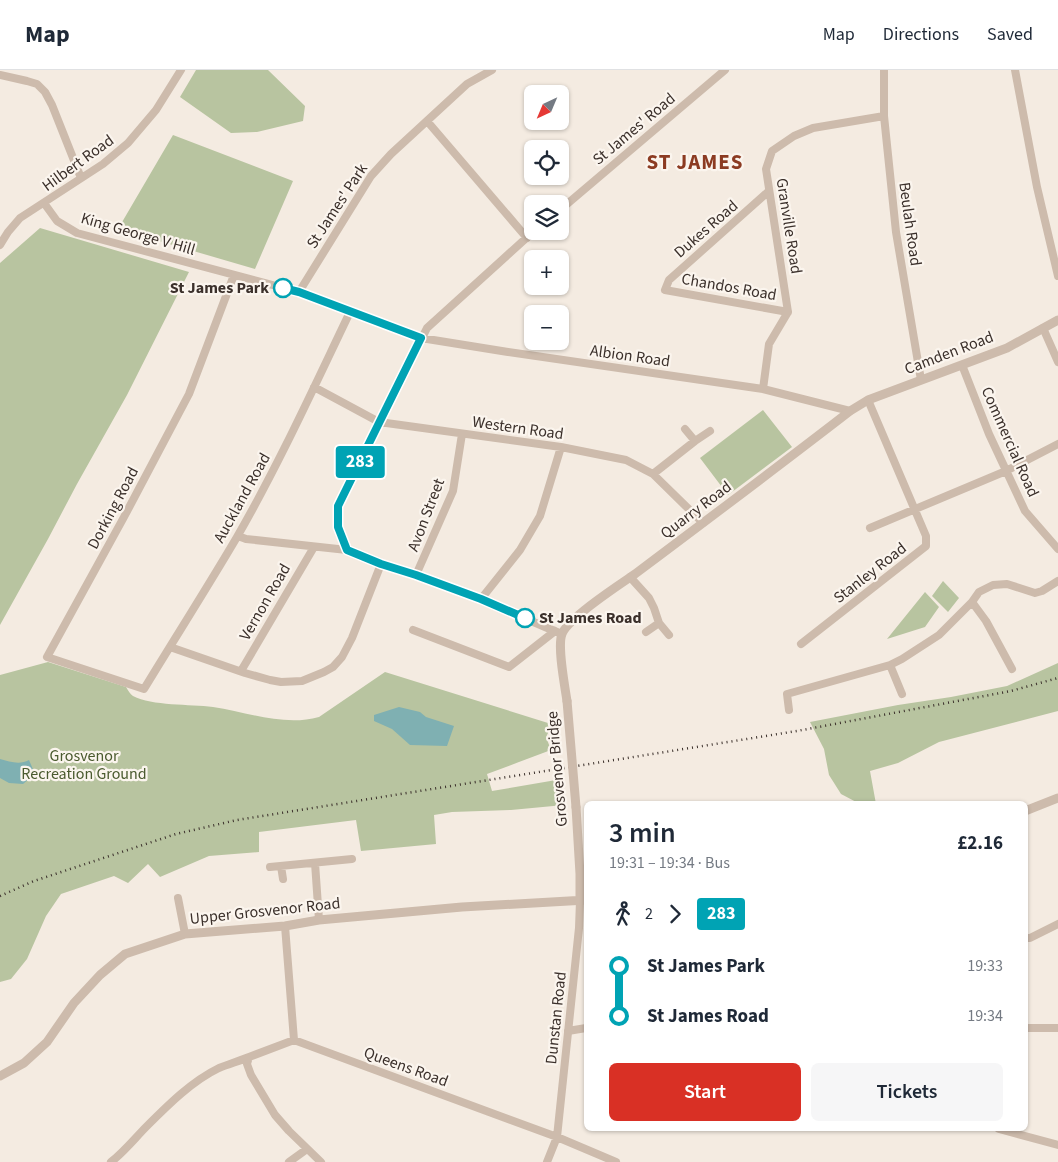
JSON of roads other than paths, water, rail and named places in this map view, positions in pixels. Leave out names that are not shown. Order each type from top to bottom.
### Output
[{"type":"street","name":"Hilbert Road","points":[[1,242],[20,218],[104,164],[128,143],[156,110],[181,70]]},
{"type":"street","name":"St James' Park","points":[[299,292],[371,176],[391,154],[467,84],[492,70]]},
{"type":"street","name":"St James' Road","points":[[569,202],[725,70]]},
{"type":"street","name":"Beulah Road","points":[[884,70],[884,116],[896,232],[921,380]]},
{"type":"street","points":[[1015,70],[1037,187],[1058,276]]},
{"type":"street","points":[[0,75],[37,84],[46,92],[81,178]]},
{"type":"street","name":"Granville Road","points":[[788,312],[766,168],[772,151],[794,136],[813,128],[884,116]]},
{"type":"street","points":[[427,121],[524,234]]},
{"type":"street","name":"Dukes Road","points":[[665,290],[669,280],[769,192]]},
{"type":"street","name":"King George V Hill","points":[[44,203],[57,221],[78,232],[234,275]]},
{"type":"street","points":[[347,550],[338,527],[338,506],[421,338],[427,328],[525,240]]},
{"type":"street","name":"Albion Road","points":[[234,275],[299,292],[421,338],[518,354],[763,389],[850,411]]},
{"type":"street","name":"Dorking Road","points":[[144,689],[47,657],[124,518],[189,394],[234,275]]},
{"type":"street","name":"Chandos Road","points":[[665,290],[788,312]]},
{"type":"street","name":"Auckland Road","points":[[144,689],[238,536],[314,388],[350,312]]},
{"type":"street","points":[[763,389],[769,344],[788,312]]},
{"type":"street","name":"Camden Road","points":[[850,411],[868,400],[1007,348],[1058,320]]},
{"type":"street","points":[[1043,328],[1058,362]]},
{"type":"street","name":"Commercial Road","points":[[962,365],[989,434],[1025,511],[1058,548]]},
{"type":"street","name":"Western Road","points":[[314,388],[380,422],[561,447],[626,460],[653,474],[703,522]]},
{"type":"street","name":"Stanley Road","points":[[801,644],[926,546],[926,536],[868,400]]},
{"type":"street","name":"Quarry Road","points":[[558,633],[850,411]]},
{"type":"street","points":[[685,429],[695,441]]},
{"type":"street","points":[[653,474],[710,431]]},
{"type":"street","name":"Avon Street","points":[[416,575],[453,491],[462,434]]},
{"type":"street","points":[[870,528],[1006,471],[1058,444]]},
{"type":"street","points":[[481,599],[520,550],[540,516],[561,447]]},
{"type":"street","points":[[238,536],[347,550],[481,599],[558,633]]},
{"type":"street","name":"Vernon Road","points":[[241,671],[314,547]]},
{"type":"street","points":[[170,647],[241,671],[281,682],[302,681],[333,667],[342,657],[381,564]]},
{"type":"street","points":[[630,577],[649,598],[659,624],[669,635]]},
{"type":"street","points":[[789,710],[787,694],[890,665],[902,659],[939,635],[972,602],[979,592],[993,585],[1007,584],[1035,593],[1050,587],[1058,580]]},
{"type":"street","points":[[972,602],[986,621],[1012,669]]},
{"type":"street","points":[[646,632],[659,624]]},
{"type":"street","points":[[413,630],[509,667],[558,633]]},
{"type":"street","name":"Grosvenor Bridge","points":[[558,633],[567,702],[583,901]]},
{"type":"street","points":[[890,665],[902,694]]},
{"type":"street","points":[[1028,810],[1058,798]]},
{"type":"street","points":[[270,867],[352,859]]},
{"type":"street","points":[[316,863],[320,920]]},
{"type":"street","points":[[281,866],[283,879]]},
{"type":"street","points":[[178,898],[185,934]]},
{"type":"street","name":"Upper Grosvenor Road","points":[[0,1076],[24,1063],[47,1042],[74,1003],[100,975],[126,954],[185,934],[285,926],[320,920],[462,907],[583,901]]},
{"type":"street","name":"Dunstan Road","points":[[547,1162],[557,1137],[568,1031],[582,929],[583,901]]},
{"type":"street","points":[[1028,938],[1058,924]]},
{"type":"street","points":[[111,1162],[122,1154],[146,1127],[185,1091],[202,1078],[220,1068],[294,1040],[285,926]]},
{"type":"street","points":[[568,1031],[584,1028]]},
{"type":"street","points":[[1028,1028],[1058,1028]]},
{"type":"street","name":"Queens Road","points":[[294,1040],[557,1137],[616,1162]]},
{"type":"street","points":[[249,1057],[247,1064],[251,1075],[275,1115],[288,1131],[321,1162]]},
{"type":"street","points":[[1006,1131],[1058,1145]]},
{"type":"street","points":[[289,1162],[307,1149]]},
{"type":"water","points":[[399,707],[420,712],[426,717],[454,726],[447,746],[410,745],[392,729],[374,721],[374,715]]},
{"type":"water","points":[[0,759],[19,763],[29,760],[35,774],[23,784],[9,783],[0,778]]},
{"type":"railway","points":[[0,896],[34,881],[176,834],[237,820],[797,731],[1011,691],[1058,678]]},
{"type":"place","name":"St James Park","points":[[283,288]]},
{"type":"place","name":"St James Road","points":[[525,618]]},
{"type":"district","name":"ST JAMES","points":[[695,162]]},
{"type":"park label","name":"Grosvenor Recreation Ground","points":[[84,765]]}]
